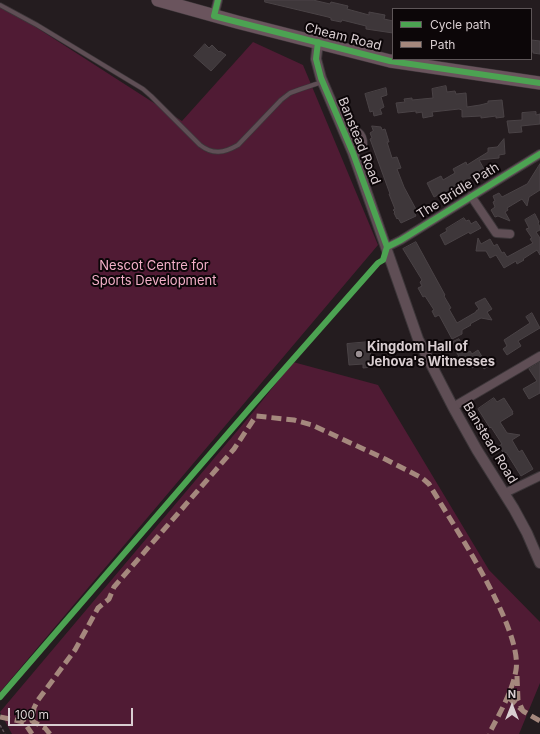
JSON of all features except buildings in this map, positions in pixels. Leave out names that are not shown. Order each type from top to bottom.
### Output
[{"type":"highway","name":"Cheam Road","points":[[158,0],[214,16],[390,61],[540,83]]},
{"type":"street","points":[[214,16],[218,0]]},
{"type":"street","name":"Banstead Road","points":[[318,42],[316,59],[322,82],[353,153],[418,339],[477,450],[505,493],[527,533],[540,563]]},
{"type":"street","name":"The Bridle Path","points":[[386,247],[401,240],[540,154]]},
{"type":"street","points":[[471,196],[496,233],[510,234]]},
{"type":"street","points":[[453,407],[540,356]]},
{"type":"street","points":[[505,493],[540,476]]},
{"type":"lane","points":[[0,5],[37,25],[143,89],[200,145],[206,150],[214,152],[230,150],[238,145],[281,100],[290,93],[322,82]]},
{"type":"lane","points":[[344,130],[351,128],[359,130],[363,134],[366,141],[365,147],[353,153]]},
{"type":"path","points":[[0,725],[5,734]]},
{"type":"green space","name":"Nescot Centre for Sports Development","points":[[0,4],[182,121],[253,42],[303,65],[378,245],[0,692]]},
{"type":"green space","points":[[293,362],[378,385],[489,570],[540,622],[540,683],[519,734],[12,734],[0,712],[254,411]]},
{"type":"marked path","points":[[50,734],[45,728],[32,721],[34,708],[38,700],[75,650],[98,608],[109,599],[114,587],[234,449],[256,416],[294,420],[312,425],[385,459],[422,478],[429,484],[468,548],[497,603],[508,629],[515,652],[516,670],[512,687],[489,734]]},
{"type":"marked path","points":[[517,676],[518,700],[523,711]]},
{"type":"marked path","points":[[508,697],[523,711],[540,721]]},
{"type":"marked path","points":[[0,717],[24,722],[32,734]]},
{"type":"cycle path","points":[[218,0],[214,16],[390,61],[540,83]]},
{"type":"cycle path","points":[[318,42],[316,59],[321,78],[353,153],[387,247]]},
{"type":"cycle path","points":[[387,247],[401,240],[540,154]]},
{"type":"cycle path","points":[[0,697],[250,408],[378,263],[383,260],[387,247]]},
{"type":"place","name":"Kingdom Hall of Jehova's Witnesses","points":[[359,354]]}]
